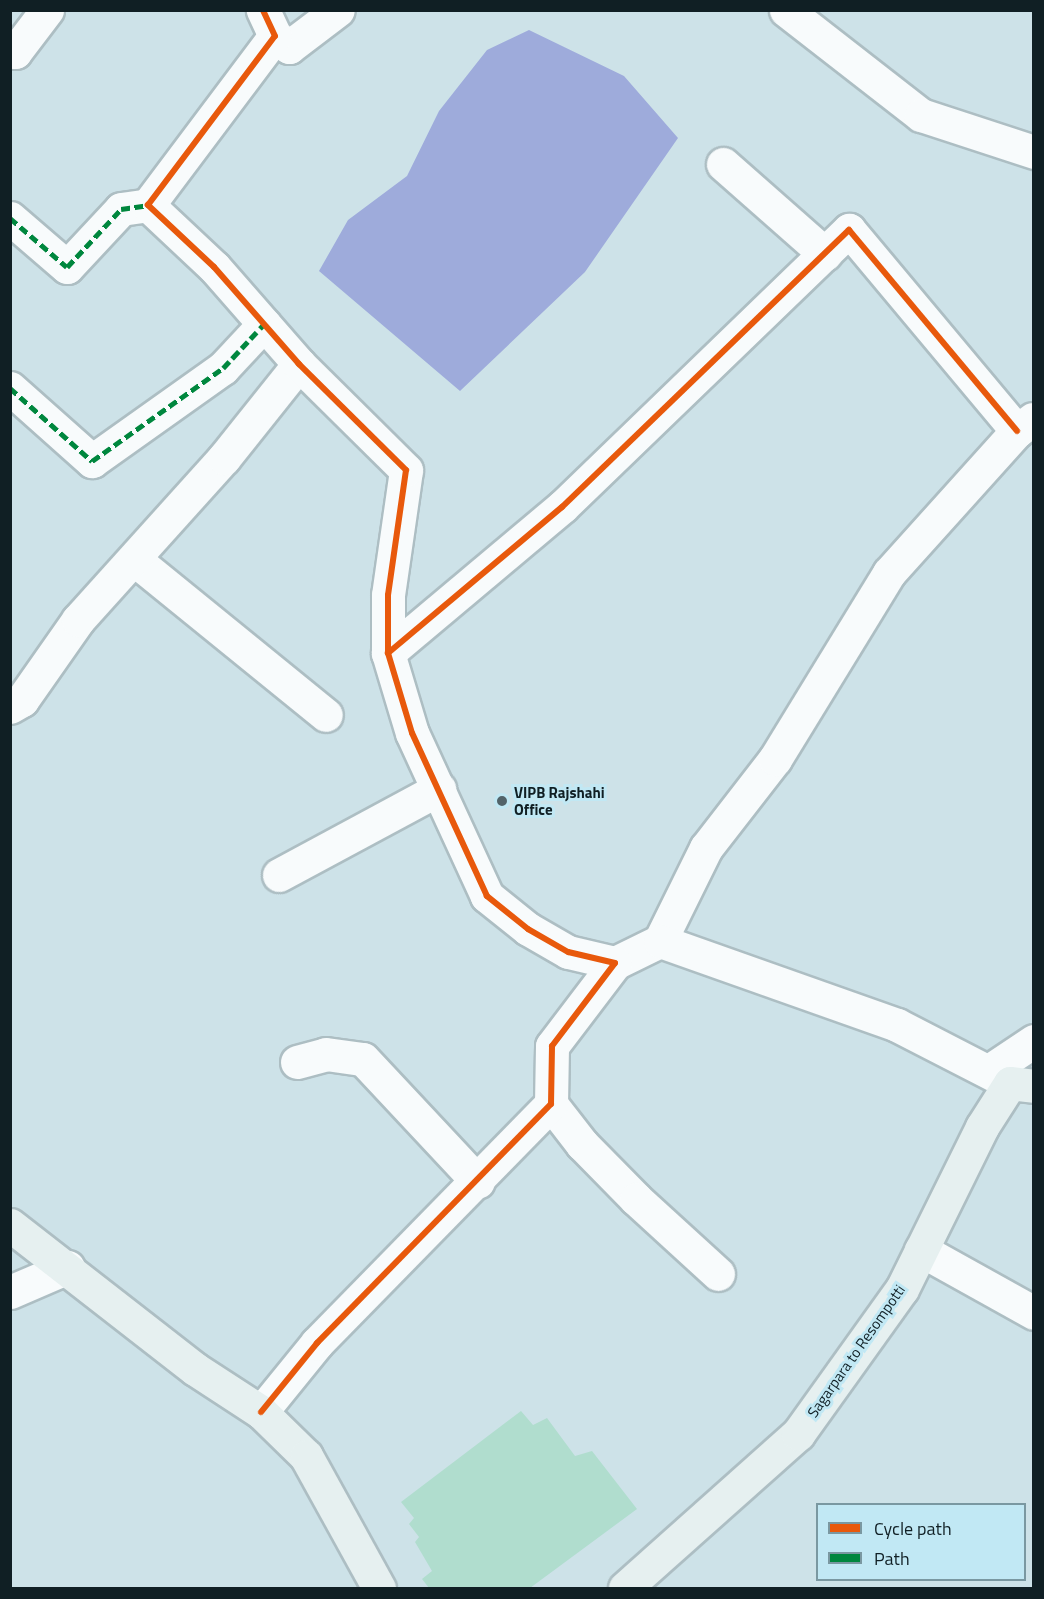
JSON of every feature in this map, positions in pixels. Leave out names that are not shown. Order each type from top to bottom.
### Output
[{"type":"main road","name":"Sagarpara to Resompotti","points":[[625,1588],[798,1434],[902,1289],[982,1127],[1011,1080]]},
{"type":"main road","points":[[10,1225],[68,1267],[195,1369],[261,1412],[306,1456],[379,1588]]},
{"type":"street","points":[[10,49],[15,52],[47,10]]},
{"type":"street","points":[[10,218],[67,267],[121,209],[148,205],[269,23],[289,47],[338,10]]},
{"type":"street","points":[[786,10],[921,115],[1034,152]]},
{"type":"street","points":[[723,164],[825,254]]},
{"type":"street","points":[[148,205],[214,267],[298,364],[406,470],[388,595],[388,653],[412,733],[487,896],[528,929],[568,952],[615,963]]},
{"type":"street","points":[[388,653],[562,507],[849,230],[1027,427],[889,573],[775,759],[706,848],[660,941],[615,963],[552,1046],[551,1104],[582,1144],[636,1199],[718,1274]]},
{"type":"street","points":[[10,388],[92,461],[223,368],[264,324]]},
{"type":"street","points":[[10,707],[22,700],[78,620],[224,458],[298,364]]},
{"type":"street","points":[[134,559],[326,715]]},
{"type":"street","points":[[279,874],[439,789]]},
{"type":"street","points":[[660,941],[897,1025],[1011,1080],[1034,1041]]},
{"type":"street","points":[[297,1062],[326,1053],[363,1059],[478,1182]]},
{"type":"street","points":[[261,1412],[317,1344],[478,1182],[551,1104]]},
{"type":"street","points":[[921,1250],[1034,1313]]},
{"type":"street","points":[[10,1292],[68,1267]]},
{"type":"green space","points":[[521,1411],[533,1425],[547,1418],[575,1456],[592,1451],[637,1509],[530,1588],[429,1588],[422,1579],[432,1571],[415,1542],[419,1537],[409,1524],[414,1518],[401,1502]]},
{"type":"water","points":[[529,30],[624,76],[678,138],[585,272],[460,391],[319,271],[348,220],[407,176],[439,111],[487,50]]},
{"type":"marked path","points":[[10,218],[67,267],[121,209],[148,205]]},
{"type":"marked path","points":[[10,388],[92,461],[223,368],[264,324]]},
{"type":"cycle path","points":[[261,1412],[317,1343],[551,1104],[552,1046],[615,963],[568,952],[528,929],[487,896],[412,733],[388,653],[388,595],[406,470],[299,364],[214,267],[148,205],[275,36],[263,10]]},
{"type":"cycle path","points":[[388,653],[562,507],[849,230],[1017,431]]},
{"type":"place","name":"VIPB Rajshahi Office","points":[[502,801]]}]
